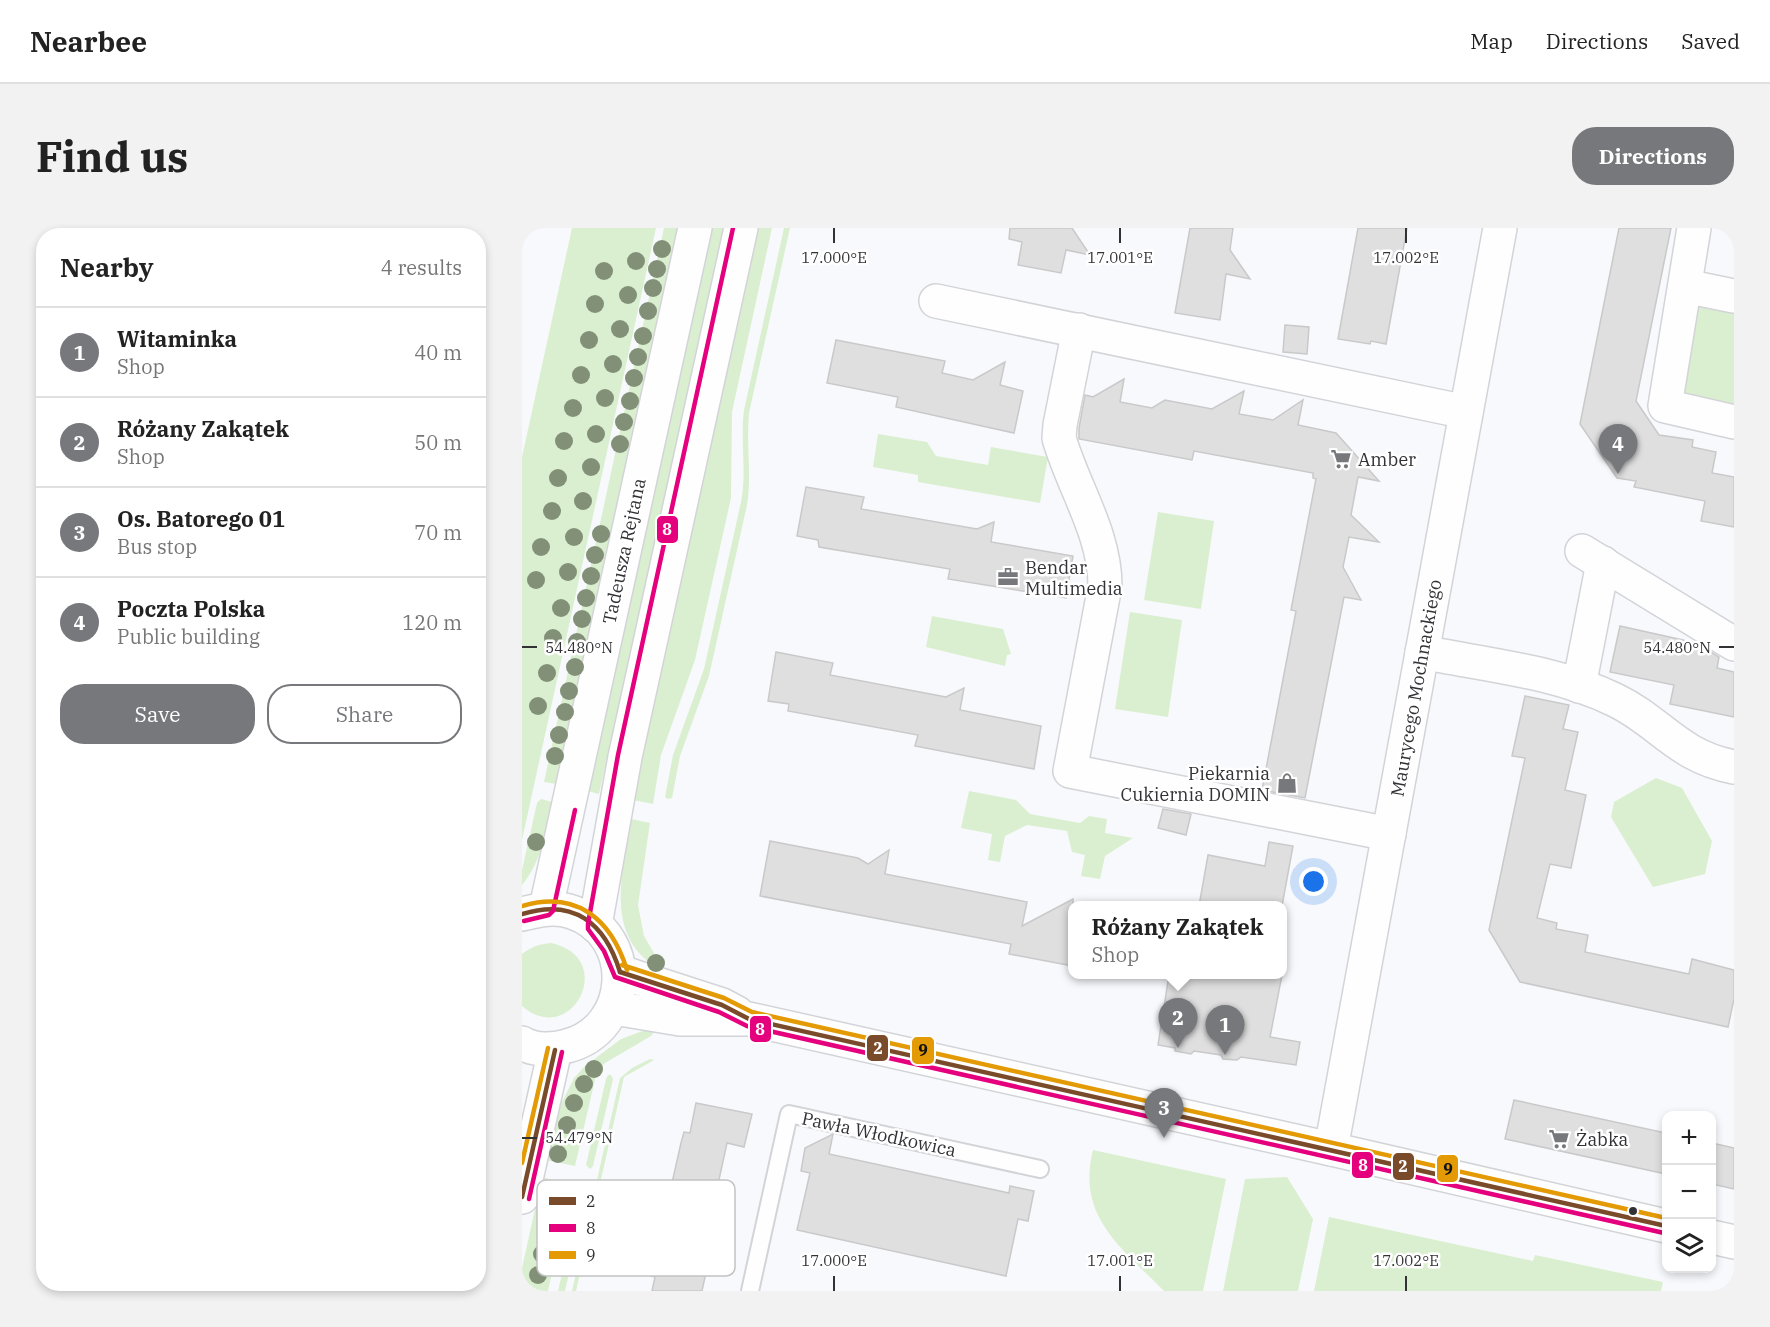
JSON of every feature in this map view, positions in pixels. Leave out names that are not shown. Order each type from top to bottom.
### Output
[{"type":"street","name":"Tadeusza Rejtana","points":[[534,911],[695,228]]},
{"type":"street","points":[[595,925],[625,757],[741,228]]},
{"type":"street","name":"Maurycego Mochnackiego","points":[[1331,1149],[1500,228]]},
{"type":"street","points":[[1694,228],[1665,406],[1734,422]]},
{"type":"street","points":[[1685,286],[1734,296]]},
{"type":"street","points":[[936,301],[1466,412]]},
{"type":"street","points":[[1079,330],[1059,438],[1100,546],[1105,570],[1105,586],[1070,771],[1389,834]]},
{"type":"street","points":[[1579,686],[1592,557],[1734,644]]},
{"type":"street","points":[[1422,652],[1549,677],[1579,686],[1624,705],[1694,754],[1709,761],[1734,767]]},
{"type":"street","points":[[522,1043],[527,1046],[555,1050],[579,1043],[600,1029],[614,1008],[619,990],[620,972],[616,954],[607,938],[595,925],[572,912],[534,911]]},
{"type":"street","points":[[620,972],[722,1005],[749,1019]]},
{"type":"street","points":[[614,1008],[680,1019],[749,1019],[1662,1225]]},
{"type":"street","points":[[522,1197],[555,1050]]},
{"type":"street","points":[[1716,1238],[1734,1242]]},
{"type":"lane","name":"Pawła Włodkowica","points":[[750,1291],[789,1114],[1040,1169]]},
{"type":"green space","points":[[572,228],[656,228],[522,840],[522,457]]},
{"type":"green space","points":[[664,228],[679,228],[556,784],[544,782]]},
{"type":"green space","points":[[712,228],[724,228],[599,794],[588,791]]},
{"type":"green space","points":[[756,228],[772,228],[732,412],[731,498],[695,660],[661,755],[653,804],[633,800],[639,766]]},
{"type":"green space","points":[[784,228],[790,228],[749,413],[747,505],[709,676],[680,756],[672,798],[668,799],[665,797],[673,755],[704,669],[741,502],[744,410]]},
{"type":"green space","points":[[1734,302],[1734,416],[1683,399],[1692,303]]},
{"type":"green space","points":[[878,434],[927,442],[936,456],[988,465],[991,447],[1048,457],[1040,503],[918,482],[918,475],[873,467]]},
{"type":"green space","points":[[1158,512],[1214,521],[1201,609],[1144,600]]},
{"type":"green space","points":[[1130,612],[1182,620],[1168,717],[1115,709]]},
{"type":"green space","points":[[932,616],[1003,629],[1011,654],[1007,655],[1005,666],[926,647]]},
{"type":"green space","points":[[1656,778],[1682,788],[1712,841],[1705,874],[1653,887],[1611,817],[1614,802]]},
{"type":"green space","points":[[969,791],[1016,800],[1030,814],[1080,823],[1089,816],[1107,819],[1105,833],[1133,838],[1105,856],[1100,879],[1081,876],[1085,855],[1072,852],[1067,831],[1027,825],[1005,836],[1000,862],[988,860],[992,834],[961,828]]},
{"type":"green space","points":[[541,799],[552,802],[548,824],[539,856],[522,885],[522,870],[537,803]]},
{"type":"green space","points":[[631,819],[650,823],[638,905],[644,936],[665,972],[645,959],[632,943],[624,925],[621,884]]},
{"type":"green space","points":[[551,943],[571,952],[582,965],[585,981],[580,996],[571,1009],[557,1016],[540,1016],[522,1006],[522,954],[535,946]]},
{"type":"green space","points":[[648,1029],[656,1030],[651,1036],[605,1063],[597,1071],[575,1166],[546,1160],[558,1110],[574,1078],[585,1066],[621,1039]]},
{"type":"green space","points":[[650,1059],[654,1060],[624,1077],[601,1180],[597,1180],[620,1078],[632,1068]]},
{"type":"green space","points":[[608,1075],[611,1075],[613,1079],[593,1166],[590,1169],[586,1165]]},
{"type":"green space","points":[[1093,1150],[1226,1179],[1203,1291],[1164,1291],[1106,1230],[1091,1194],[1089,1174]]},
{"type":"green space","points":[[1287,1177],[1313,1219],[1298,1291],[1223,1291],[1245,1179]]},
{"type":"green space","points":[[537,1200],[537,1276],[551,1276],[548,1291],[522,1291],[522,1268]]},
{"type":"green space","points":[[1329,1217],[1533,1261],[1535,1255],[1663,1282],[1661,1291],[1314,1291]]},
{"type":"green space","points":[[561,1276],[568,1276],[565,1291],[558,1291]]},
{"type":"green space","points":[[575,1276],[579,1276],[576,1291],[572,1291]]},
{"type":"building","points":[[1010,228],[1072,228],[1090,255],[1066,250],[1061,273],[1018,265],[1022,242],[1009,239]]},
{"type":"building","points":[[1190,228],[1233,228],[1230,250],[1250,279],[1226,274],[1220,320],[1175,313]]},
{"type":"building","points":[[1358,228],[1407,228],[1386,344],[1338,339]]},
{"type":"building","points":[[1619,228],[1671,228],[1636,401],[1659,435],[1693,440],[1692,447],[1716,452],[1712,473],[1734,477],[1734,527],[1701,521],[1705,501],[1634,487],[1636,481],[1617,478],[1580,424]]},
{"type":"building","points":[[1285,325],[1309,327],[1307,354],[1283,352]]},
{"type":"building","points":[[836,340],[945,361],[942,373],[973,380],[1005,362],[1000,385],[1023,391],[1014,433],[896,407],[898,397],[827,383]]},
{"type":"building","points":[[1124,379],[1120,402],[1152,408],[1165,400],[1212,409],[1244,391],[1239,414],[1273,420],[1303,400],[1298,425],[1336,433],[1379,481],[1358,477],[1351,515],[1379,542],[1349,537],[1343,567],[1361,600],[1344,597],[1305,798],[1262,790],[1296,611],[1291,610],[1316,479],[1313,478],[1313,473],[1194,451],[1192,460],[1079,439],[1085,395],[1093,397]]},
{"type":"building","points":[[806,487],[864,497],[861,509],[977,529],[994,522],[991,542],[1073,556],[1066,598],[948,579],[950,569],[819,547],[818,540],[797,536]]},
{"type":"building","points":[[1620,626],[1683,640],[1701,646],[1719,657],[1717,668],[1734,672],[1734,717],[1670,704],[1674,685],[1610,672]]},
{"type":"building","points":[[776,652],[833,663],[830,675],[946,697],[964,688],[960,710],[1041,726],[1034,769],[915,746],[918,735],[788,711],[789,704],[768,701]]},
{"type":"building","points":[[1525,696],[1569,705],[1563,729],[1578,732],[1565,790],[1586,795],[1571,868],[1550,864],[1537,918],[1557,923],[1556,929],[1588,935],[1585,952],[1689,974],[1692,959],[1734,970],[1734,999],[1728,1027],[1520,982],[1489,930],[1525,758],[1512,756]]},
{"type":"building","points":[[1163,809],[1191,814],[1186,835],[1158,828]]},
{"type":"building","points":[[770,841],[858,858],[868,864],[889,850],[885,874],[1027,902],[1022,926],[1068,902],[1068,965],[1009,954],[1011,944],[760,896]]},
{"type":"building","points":[[1269,842],[1293,846],[1283,901],[1200,901],[1208,855],[1265,866]]},
{"type":"building","points":[[1168,979],[1281,979],[1270,1037],[1300,1042],[1296,1065],[1241,1057],[1237,1060],[1223,1059],[1221,1055],[1194,1051],[1191,1054],[1158,1045]]},
{"type":"building","points":[[1514,1100],[1662,1132],[1662,1173],[1505,1139]]},
{"type":"building","points":[[696,1103],[752,1114],[744,1147],[727,1143],[719,1180],[673,1180],[684,1132],[690,1133]]},
{"type":"building","points":[[833,1134],[829,1154],[1009,1193],[1010,1186],[1034,1191],[1028,1221],[1018,1219],[1006,1276],[797,1230],[810,1173],[801,1171],[805,1148]]},
{"type":"building","points":[[1716,1144],[1734,1148],[1734,1189],[1716,1185]]},
{"type":"building","points":[[651,1276],[705,1276],[702,1291],[652,1291],[655,1277]]},
{"type":"transit line","name":"8","points":[[733,228],[618,755],[588,924],[588,929],[604,951],[615,977],[719,1012],[747,1026],[1662,1233]]},
{"type":"transit line","name":"8","points":[[524,921],[549,915],[553,911],[575,810]]},
{"type":"transit line","name":"9","points":[[522,906],[542,902],[559,902],[589,913],[612,936],[627,970]]},
{"type":"transit line","name":"2","points":[[522,914],[557,909],[572,912],[585,919],[606,940],[620,972]]},
{"type":"transit line","name":"9","points":[[622,965],[724,998],[752,1012],[1662,1217]]},
{"type":"transit line","name":"2","points":[[620,972],[722,1005],[749,1019],[1662,1225]]},
{"type":"transit line","name":"9","points":[[522,1163],[548,1048]]},
{"type":"transit line","name":"2","points":[[522,1197],[555,1050]]},
{"type":"transit line","name":"8","points":[[529,1199],[562,1052]]},
{"type":"place","name":"Amber","points":[[1341,459]]},
{"type":"place","name":"Poczta Polska","points":[[1618,474]]},
{"type":"place","name":"Bendar Multimedia","points":[[1008,577]]},
{"type":"place","name":"Piekarnia Cukiernia DOMIN","points":[[1287,783]]},
{"type":"place","name":"Różany Zakątek","points":[[1178,1048]]},
{"type":"place","name":"Witaminka","points":[[1225,1055]]},
{"type":"place","name":"Os. Batorego 01","points":[[1164,1138]]},
{"type":"place","name":"Żabka","points":[[1559,1139]]}]
